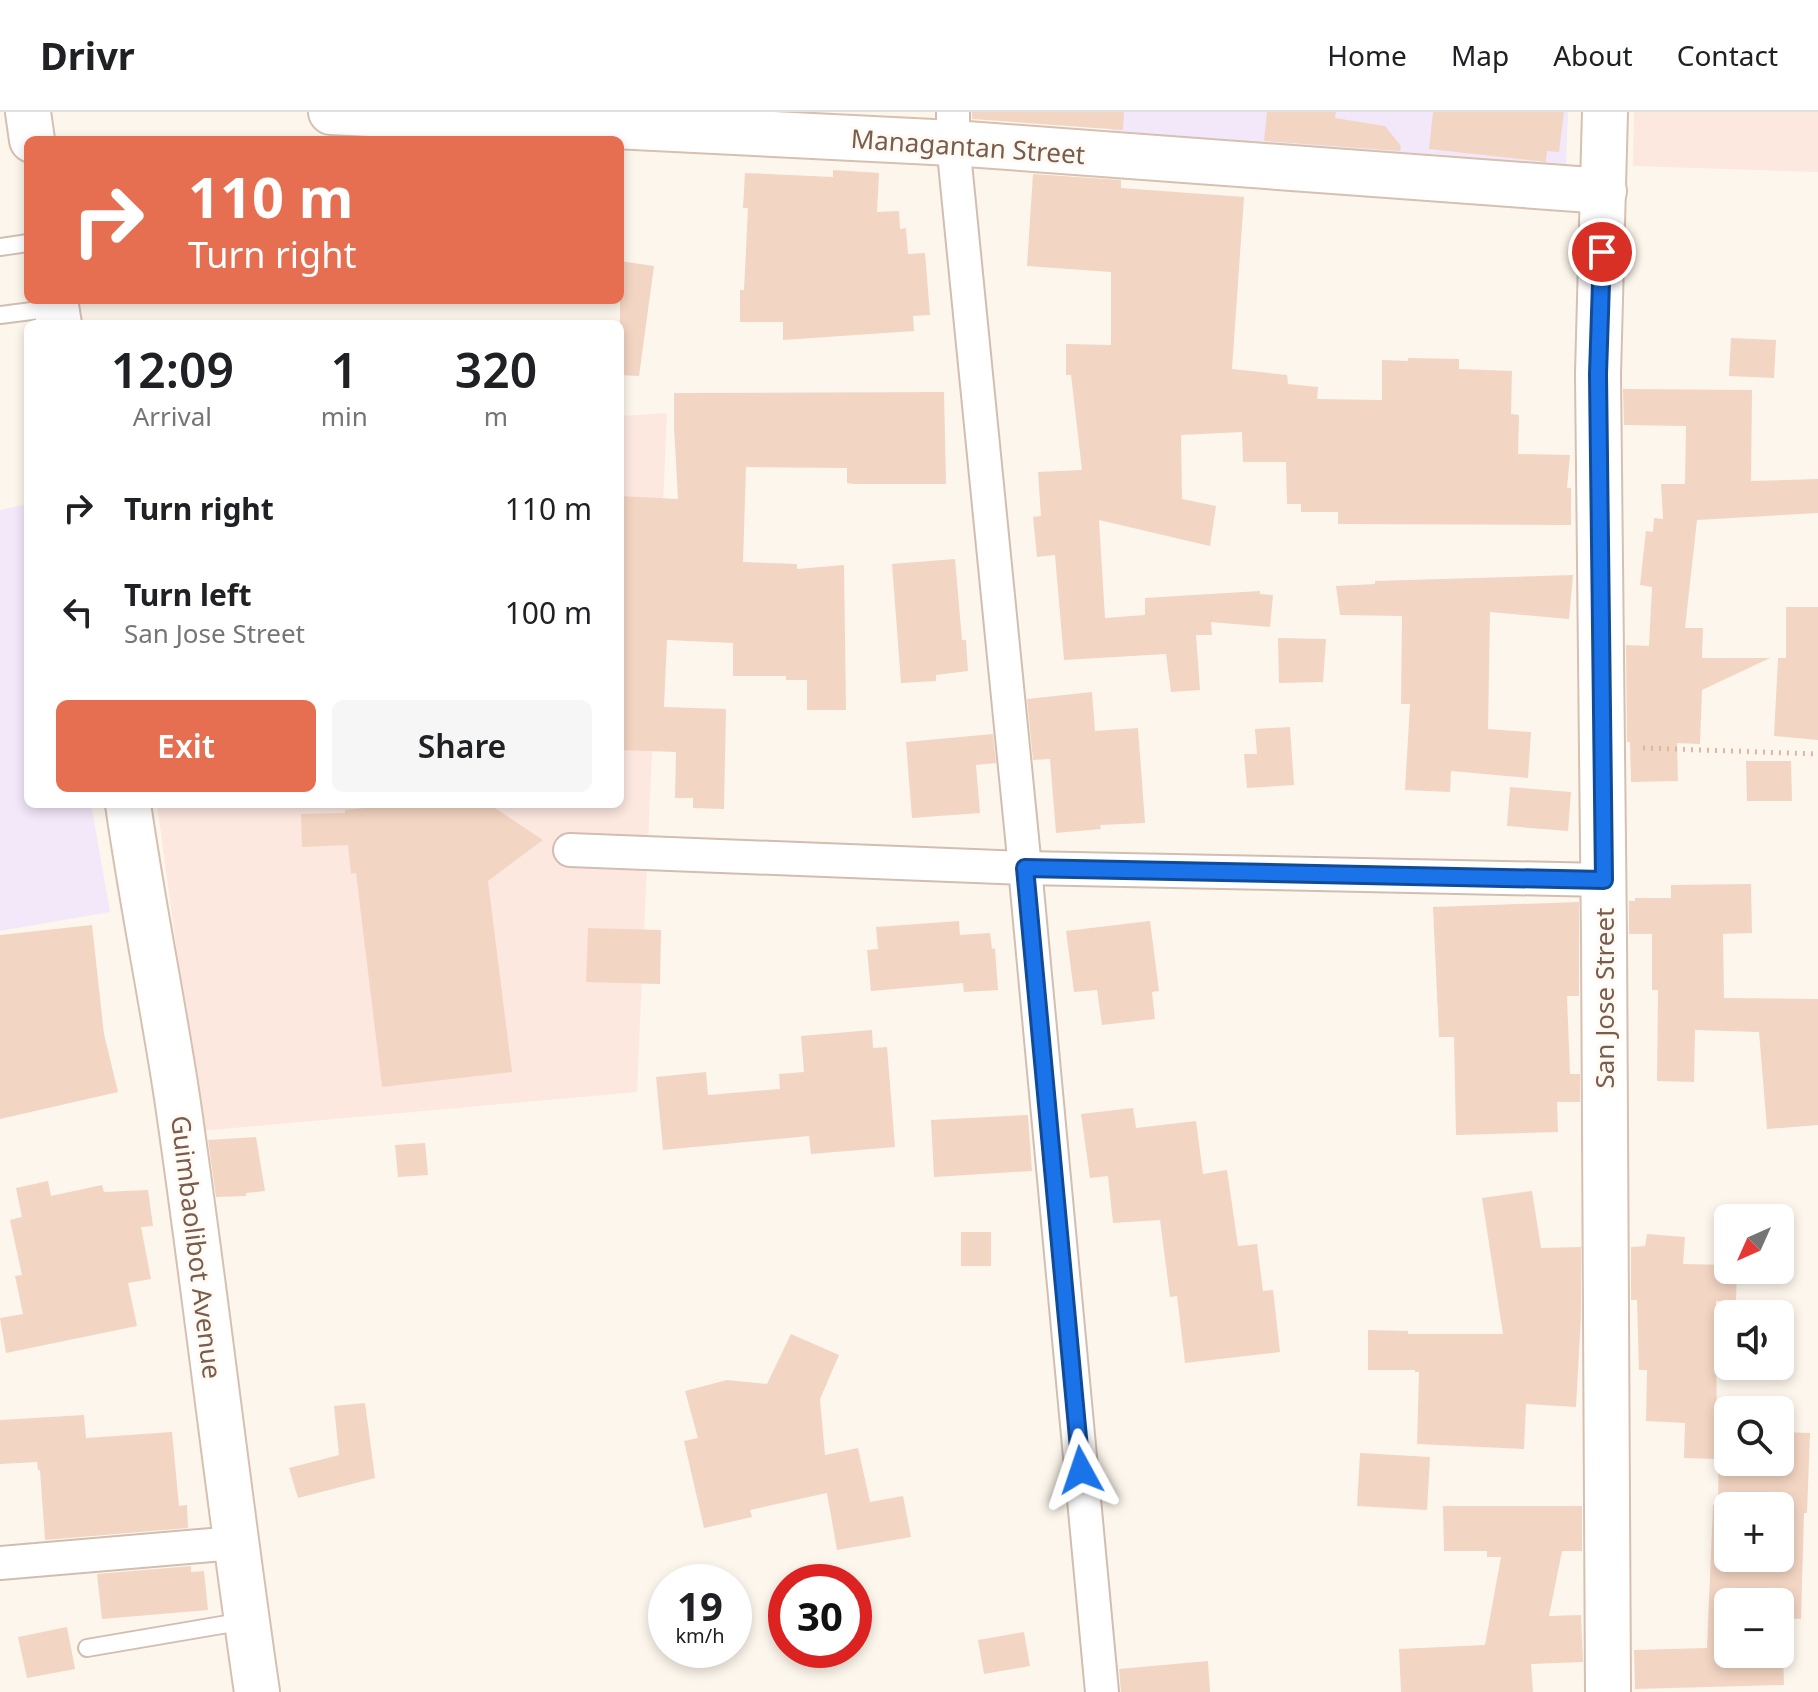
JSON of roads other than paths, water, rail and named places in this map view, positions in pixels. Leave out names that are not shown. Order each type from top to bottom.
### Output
[{"type":"street","points":[[28,112],[31,136]]},
{"type":"street","name":"Managantan Street","points":[[331,112],[953,128],[1604,191]]},
{"type":"street","name":"San Jose Street","points":[[1605,112],[1598,374],[1608,1692]]},
{"type":"street","points":[[953,128],[1102,1692]]},
{"type":"street","name":"Guimbaolibot Avenue","points":[[129,808],[177,1096],[257,1692]]},
{"type":"street","points":[[570,850],[1025,868],[1604,880]]},
{"type":"street","points":[[0,1563],[235,1543]]},
{"type":"lane","points":[[0,247],[24,244]]},
{"type":"lane","points":[[0,315],[57,310]]},
{"type":"lane","points":[[87,1648],[246,1621]]}]
